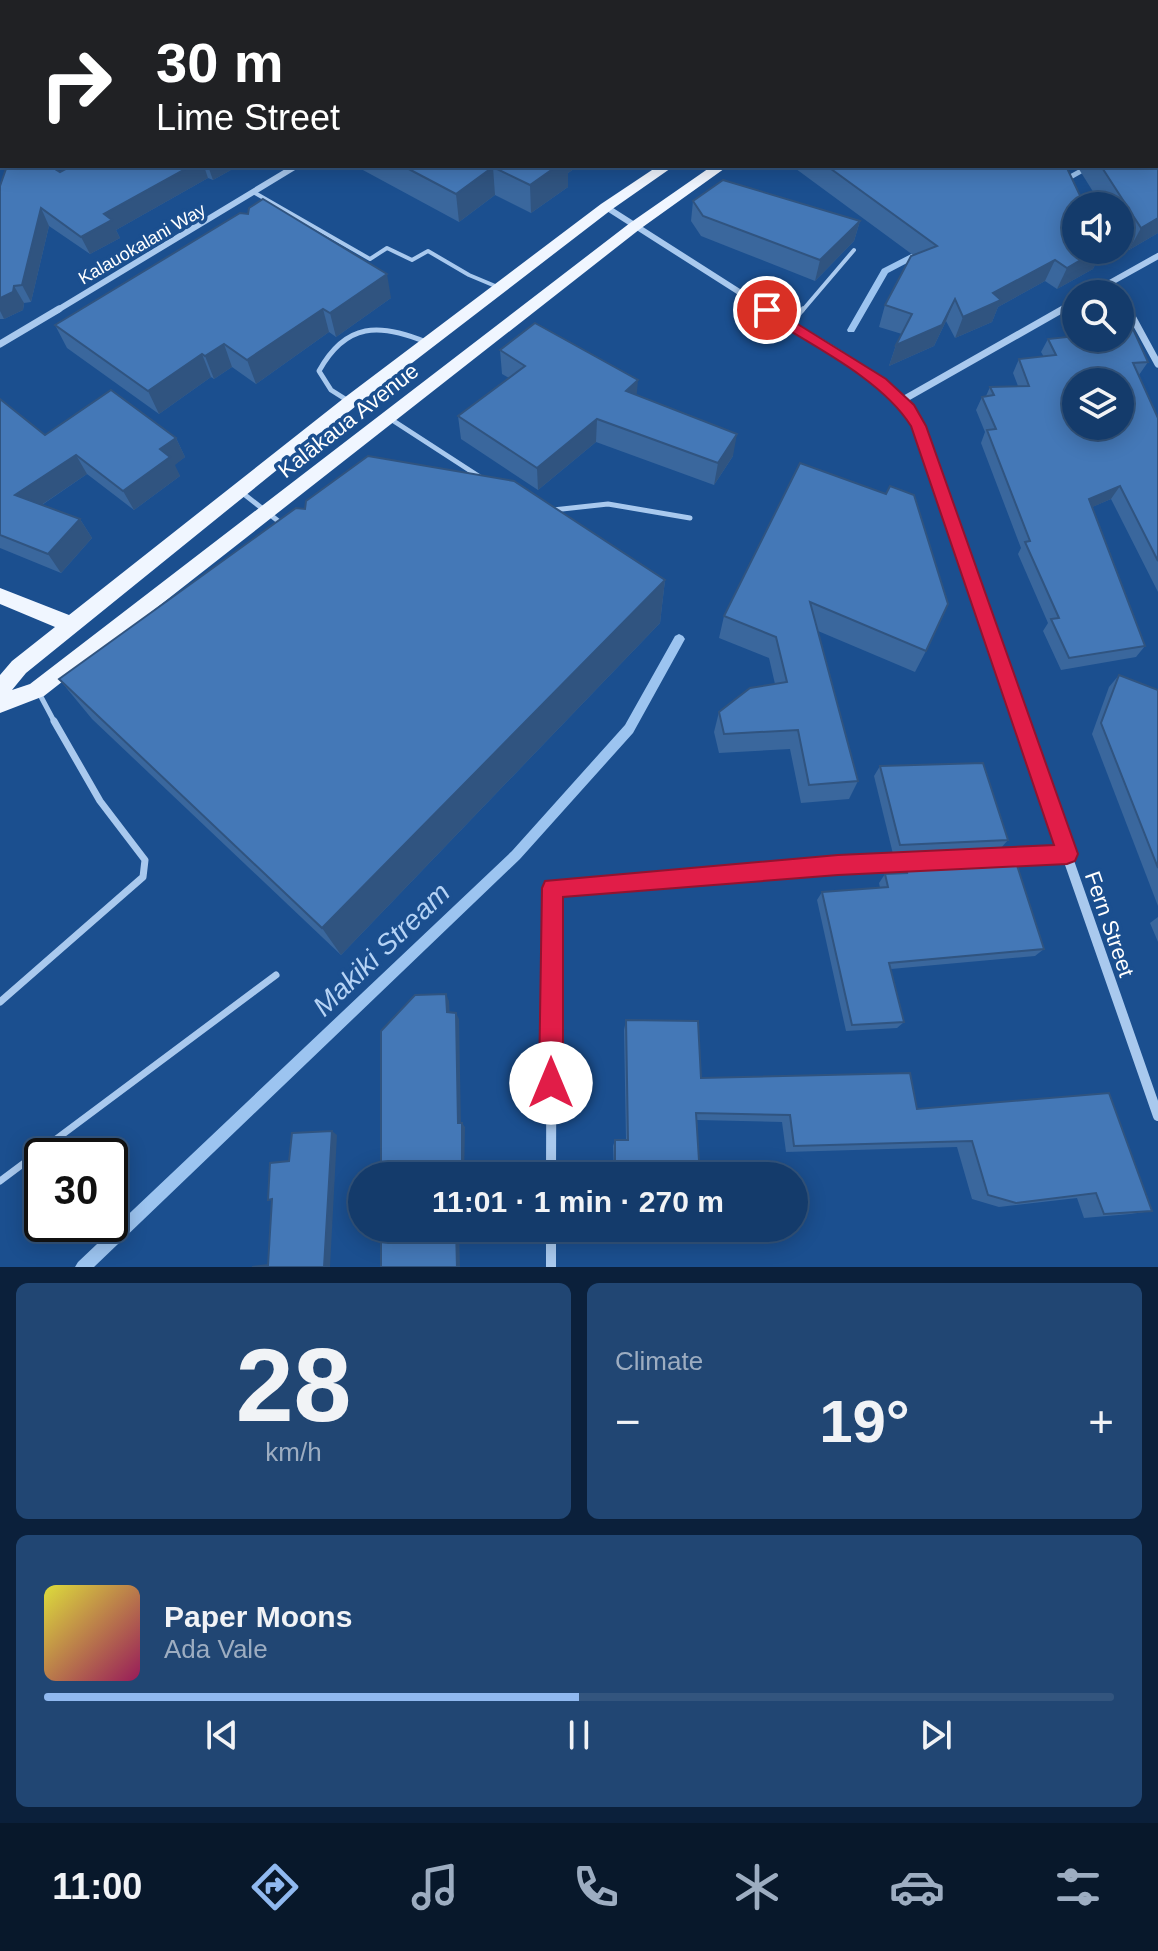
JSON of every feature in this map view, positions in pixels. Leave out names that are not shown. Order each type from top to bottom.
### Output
[{"type":"main road","name":"Kalākaua Avenue","points":[[0,690],[19,667],[350,402],[606,207],[664,168]]},
{"type":"main road","name":"Kalākaua Avenue","points":[[0,704],[37,690],[635,226],[718,168]]},
{"type":"main road","points":[[0,596],[71,625]]},
{"type":"street","name":"Kalauokalani Way","points":[[0,344],[293,168]]},
{"type":"street","name":"Fern Street","points":[[606,207],[881,383],[901,401],[918,426],[1158,1116]]},
{"type":"street","points":[[1115,280],[1158,256]]},
{"type":"street","points":[[901,401],[1062,310]]},
{"type":"street","points":[[1134,320],[1158,364]]},
{"type":"street","points":[[991,858],[1067,854]]},
{"type":"street","points":[[551,1162],[552,888],[929,860]]},
{"type":"street","points":[[551,1242],[551,1267]]},
{"type":"lane","points":[[255,193],[370,259],[387,248],[412,260],[428,251],[469,275],[502,289]]},
{"type":"lane","points":[[222,213],[232,220]]},
{"type":"lane","points":[[790,325],[854,250]]},
{"type":"lane","points":[[350,402],[331,390],[319,371],[324,359],[351,337],[376,328],[430,343]]},
{"type":"lane","points":[[389,418],[482,478]]},
{"type":"lane","points":[[240,491],[292,531]]},
{"type":"lane","points":[[549,511],[608,504],[690,518]]},
{"type":"lane","points":[[0,1002],[143,877],[145,860],[118,830],[37,690]]},
{"type":"lane","points":[[0,1181],[276,975]]},
{"type":"building","points":[[6,168],[53,168],[60,172],[67,168],[187,168],[104,214],[112,220],[81,237],[41,208],[22,285],[14,286],[13,292],[0,298],[0,186]]},
{"type":"building","points":[[407,168],[492,168],[456,194]]},
{"type":"building","points":[[495,168],[554,168],[530,185]]},
{"type":"building","points":[[830,168],[1067,168],[1078,192],[1062,192],[1062,264],[1074,264],[1067,268],[1055,260],[993,293],[1001,300],[963,317],[955,299],[942,325],[896,345],[912,314],[885,305],[911,256],[937,246]]},
{"type":"building","points":[[1102,168],[1158,168],[1158,218],[1141,228],[1134,217],[1134,192],[1118,192]]},
{"type":"building","points":[[723,180],[860,221],[820,260],[703,216],[693,201]]},
{"type":"building","points":[[263,199],[387,274],[330,313],[323,309],[247,360],[224,344],[205,356],[202,354],[148,391],[55,325],[240,213],[248,214],[249,208]]},
{"type":"building","points":[[535,323],[638,380],[626,391],[737,434],[718,463],[597,419],[537,468],[458,416],[525,366],[500,350]]},
{"type":"building","points":[[1134,331],[1148,362],[1133,363],[1158,418],[1158,561],[1120,486],[1089,499],[1145,646],[1069,658],[1051,619],[1059,618],[1025,542],[1030,541],[987,430],[996,429],[982,397],[994,395],[990,387],[1029,386],[1019,359],[1056,355],[1048,339],[1062,338],[1062,352],[1134,352]]},
{"type":"building","points":[[111,390],[176,438],[160,449],[170,457],[123,491],[76,455],[15,495],[80,519],[48,554],[0,535],[0,399],[45,435]]},
{"type":"building","points":[[368,456],[514,481],[665,580],[322,928],[59,679],[296,508],[305,509],[306,501]]},
{"type":"building","points":[[800,463],[886,494],[890,486],[914,495],[948,604],[926,651],[810,602],[858,781],[809,785],[798,730],[724,734],[719,712],[750,688],[787,682],[776,637],[724,616]]},
{"type":"building","points":[[1119,675],[1158,690],[1158,868],[1101,723]]},
{"type":"building","points":[[983,763],[1008,840],[900,845],[880,766]]},
{"type":"building","points":[[1014,856],[1044,949],[889,963],[904,1022],[852,1025],[822,892],[888,887],[885,874],[907,873],[904,862]]},
{"type":"building","points":[[446,994],[447,1012],[456,1013],[458,1123],[462,1123],[462,1162],[381,1162],[381,1031],[415,995]]},
{"type":"building","points":[[626,1020],[698,1021],[701,1078],[910,1073],[917,1109],[1109,1093],[1152,1211],[1104,1214],[1096,1193],[1016,1203],[988,1195],[972,1141],[794,1146],[790,1115],[696,1113],[699,1162],[615,1162],[615,1140],[628,1140]]},
{"type":"building","points":[[332,1131],[324,1267],[252,1267],[268,1265],[272,1199],[268,1200],[270,1163],[289,1161],[292,1133]]},
{"type":"building","points":[[381,1242],[456,1242],[457,1267],[381,1267]]},
{"type":"waterway","name":"Makiki Stream","points":[[1060,182],[1087,168]]},
{"type":"waterway","name":"Makiki Stream","points":[[851,330],[885,271],[923,251]]},
{"type":"waterway","name":"Makiki Stream","points":[[83,1267],[516,855],[629,729],[679,639]]},
{"type":"route","points":[[551,1083],[552,888],[838,865],[1067,854],[918,426],[896,395],[881,383],[767,310]]}]
